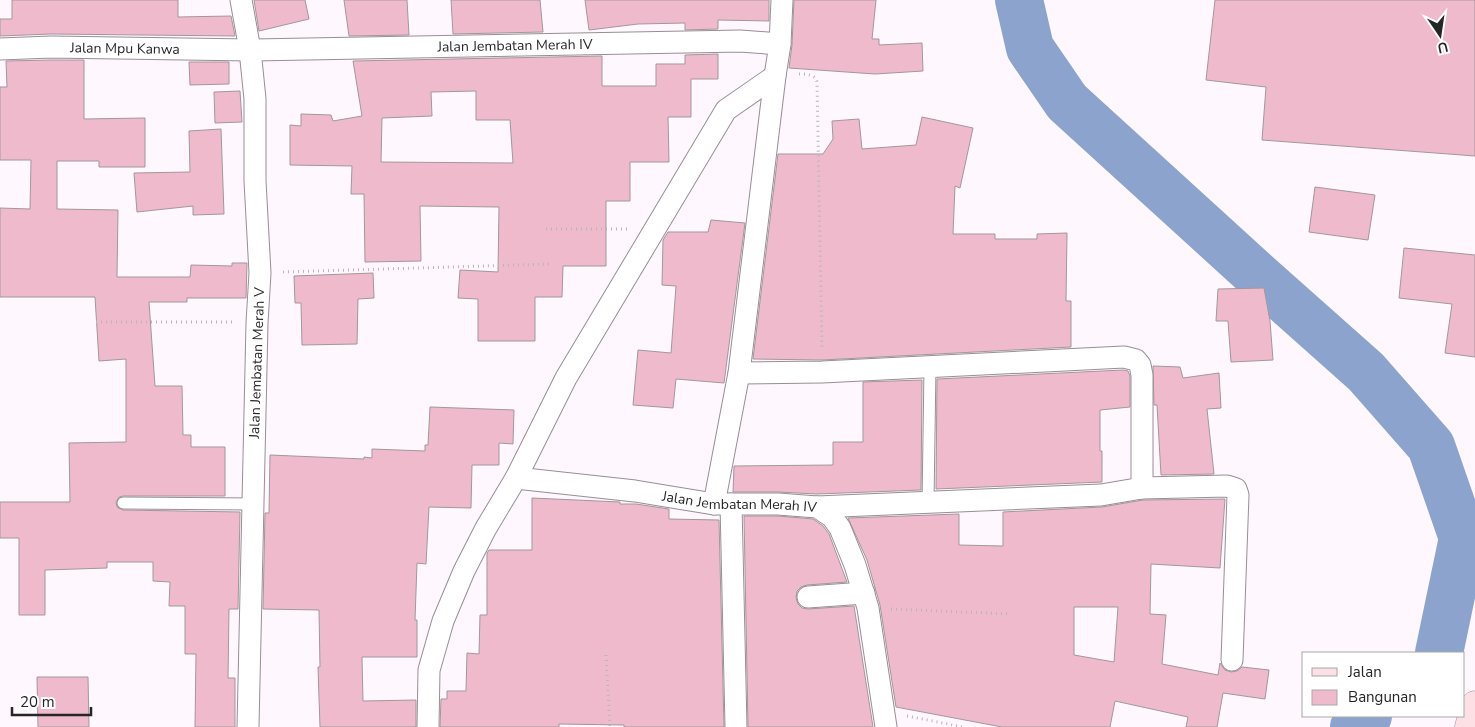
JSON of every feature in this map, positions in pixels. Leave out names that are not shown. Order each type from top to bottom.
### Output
[{"type":"main road","points":[[1469,727],[1475,706]]},
{"type":"street","name":"Jalan Jembatan Merah V","points":[[241,0],[250,50],[255,99],[255,181],[260,273],[257,322],[248,727]]},
{"type":"street","points":[[736,727],[723,504],[780,44],[782,0]]},
{"type":"street","name":"Jalan Jembatan Merah IV","points":[[250,50],[730,42],[780,44]]},
{"type":"street","name":"Jalan Mpu Kanwa","points":[[0,49],[250,50]]},
{"type":"street","points":[[428,727],[429,670],[442,621],[486,528],[516,478],[566,378],[726,110],[775,76]]},
{"type":"street","points":[[739,373],[822,372],[1124,357],[1136,360],[1142,375],[1142,488]]},
{"type":"street","name":"Jalan Jembatan Merah IV","points":[[516,478],[723,504],[778,504],[817,508],[832,516],[840,528],[855,565],[866,600],[886,719]]},
{"type":"street","points":[[817,508],[1101,495],[1142,488],[1227,486],[1236,489],[1238,496],[1232,660]]},
{"type":"street","points":[[808,597],[866,600]]},
{"type":"lane","points":[[928,503],[930,367]]},
{"type":"lane","points":[[123,502],[254,504]]},
{"type":"path","points":[[817,82],[822,372]]},
{"type":"path","points":[[546,229],[655,229]]},
{"type":"path","points":[[260,273],[550,264]]},
{"type":"path","points":[[96,322],[257,322]]},
{"type":"path","points":[[866,600],[1010,614]]},
{"type":"path","points":[[606,655],[610,727]]},
{"type":"path","points":[[886,719],[963,727]]},
{"type":"building","points":[[12,0],[178,0],[178,17],[231,16],[235,36],[51,34],[0,36],[0,19],[12,19]]},
{"type":"building","points":[[254,0],[305,0],[309,19],[259,31]]},
{"type":"building","points":[[344,0],[407,0],[409,35],[349,36]]},
{"type":"building","points":[[451,0],[540,0],[543,32],[453,34]]},
{"type":"building","points":[[585,0],[769,0],[769,21],[718,20],[718,29],[685,30],[685,23],[638,24],[589,30]]},
{"type":"building","points":[[794,0],[876,0],[872,39],[879,39],[879,45],[922,43],[923,71],[875,74],[789,68]]},
{"type":"building","points":[[1215,0],[1475,0],[1475,156],[1262,140],[1266,87],[1206,80]]},
{"type":"building","points":[[718,54],[718,79],[691,79],[691,117],[668,117],[669,162],[630,162],[630,201],[606,201],[606,266],[563,266],[562,297],[535,297],[535,341],[478,341],[478,299],[458,298],[460,270],[498,272],[499,207],[420,206],[421,261],[365,262],[364,194],[351,194],[352,166],[290,165],[290,125],[301,126],[301,114],[331,115],[333,121],[362,116],[353,61],[602,56],[602,86],[656,86],[656,64],[685,64],[685,55]],"holes":[[[476,91],[476,120],[510,120],[513,163],[381,162],[382,118],[432,116],[431,92]]]},
{"type":"building","points":[[84,60],[84,119],[145,118],[145,167],[99,167],[99,161],[57,161],[57,209],[118,210],[117,277],[190,277],[191,265],[232,266],[232,263],[247,263],[246,298],[187,298],[187,302],[149,302],[155,386],[182,386],[183,435],[191,435],[191,447],[225,447],[225,496],[123,496],[119,497],[116,502],[117,507],[123,510],[240,512],[238,609],[229,609],[228,678],[235,678],[235,727],[195,727],[196,654],[185,654],[185,606],[169,606],[170,582],[153,581],[153,562],[107,562],[107,568],[45,570],[45,615],[19,615],[19,538],[0,538],[0,502],[70,502],[69,443],[126,442],[126,359],[99,361],[95,297],[0,297],[0,208],[30,209],[31,160],[0,160],[0,87],[7,87],[6,61]]},
{"type":"building","points":[[189,62],[229,62],[229,84],[190,85]]},
{"type":"building","points":[[240,91],[242,122],[215,123],[214,92]]},
{"type":"building","points":[[922,117],[973,128],[960,188],[955,186],[953,234],[995,234],[995,239],[1037,239],[1037,234],[1067,233],[1066,301],[1071,301],[1071,347],[822,360],[753,359],[778,154],[823,154],[833,139],[832,121],[859,119],[862,149],[916,145]]},
{"type":"building","points":[[221,129],[224,214],[193,215],[193,206],[137,212],[134,173],[190,172],[189,131]]},
{"type":"building","points":[[1315,187],[1375,195],[1368,240],[1309,232]]},
{"type":"building","points":[[711,220],[745,223],[724,383],[676,379],[673,408],[633,405],[638,350],[671,353],[676,286],[662,285],[663,240],[668,232],[708,232]]},
{"type":"building","points":[[1404,248],[1475,255],[1475,357],[1445,353],[1452,304],[1399,298]]},
{"type":"building","points":[[373,273],[374,298],[358,299],[357,344],[302,345],[301,303],[295,303],[294,276]]},
{"type":"building","points":[[1264,288],[1270,321],[1273,360],[1231,362],[1228,321],[1216,321],[1218,289]]},
{"type":"building","points":[[1153,366],[1180,367],[1183,378],[1219,373],[1221,408],[1207,409],[1214,474],[1161,475],[1157,405],[1154,405]]},
{"type":"building","points":[[1128,371],[1130,376],[1130,407],[1100,410],[1102,482],[936,489],[937,379]]},
{"type":"building","points":[[922,380],[921,490],[817,494],[733,492],[734,466],[833,465],[833,442],[863,442],[863,382]]},
{"type":"building","points":[[430,407],[514,410],[513,444],[499,443],[499,465],[472,465],[471,508],[429,507],[426,564],[417,563],[415,620],[417,620],[417,657],[362,657],[363,701],[416,700],[416,727],[320,727],[319,610],[263,609],[265,513],[269,513],[270,455],[364,459],[364,457],[372,458],[372,449],[425,451],[425,445],[428,445]]},
{"type":"building","points":[[532,498],[620,502],[620,504],[636,504],[669,509],[669,519],[719,520],[724,727],[624,727],[624,725],[559,724],[559,727],[440,727],[441,699],[447,699],[447,691],[466,691],[467,653],[479,654],[480,615],[487,615],[487,553],[489,550],[532,550]]},
{"type":"building","points":[[1225,499],[1220,568],[1151,564],[1150,614],[1166,615],[1162,664],[1218,675],[1220,663],[1225,670],[1231,672],[1237,671],[1242,667],[1269,670],[1265,699],[1223,693],[1217,727],[1186,727],[1188,717],[1115,701],[1110,727],[1002,727],[896,707],[880,605],[867,560],[848,518],[959,514],[959,545],[1003,546],[1003,512],[1102,507],[1143,500]],"holes":[[[1074,607],[1118,607],[1114,662],[1074,655]]]},
{"type":"building","points":[[744,516],[813,519],[823,526],[829,534],[847,582],[807,585],[797,591],[796,598],[802,608],[808,609],[854,606],[873,727],[748,727]]},
{"type":"building","points":[[37,677],[88,677],[89,727],[38,727]]},
{"type":"waterway","points":[[1019,0],[1030,48],[1067,102],[1366,372],[1431,446],[1463,538],[1439,652]]},
{"type":"waterway","points":[[1354,727],[1367,717]]}]
